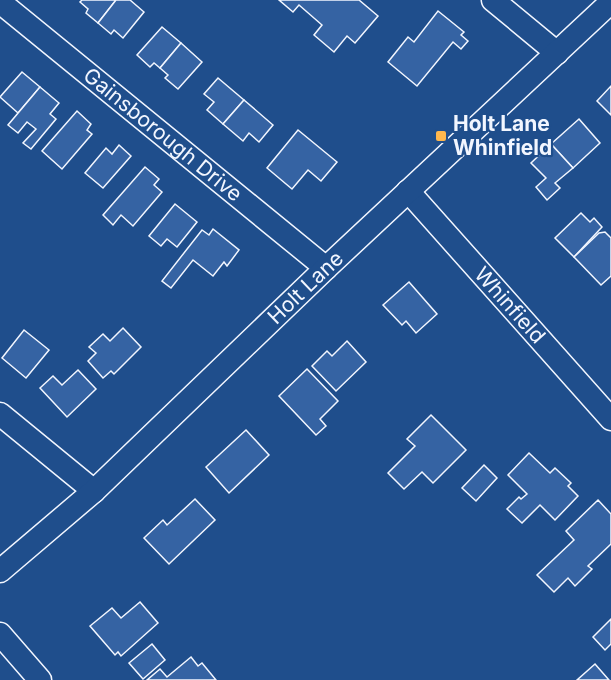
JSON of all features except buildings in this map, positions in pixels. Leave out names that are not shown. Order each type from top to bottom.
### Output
[{"type":"street","points":[[493,0],[557,53]]},
{"type":"street","name":"Gainsborough Drive","points":[[0,2],[326,268]]},
{"type":"street","name":"Holt Lane","points":[[0,571],[94,491],[326,268],[611,2]]},
{"type":"street","name":"Whinfield","points":[[408,191],[611,419]]},
{"type":"street","points":[[0,414],[94,491]]},
{"type":"street","points":[[0,634],[40,680]]},
{"type":"place","name":"Holt Lane Whinfield","points":[[441,136]]}]
